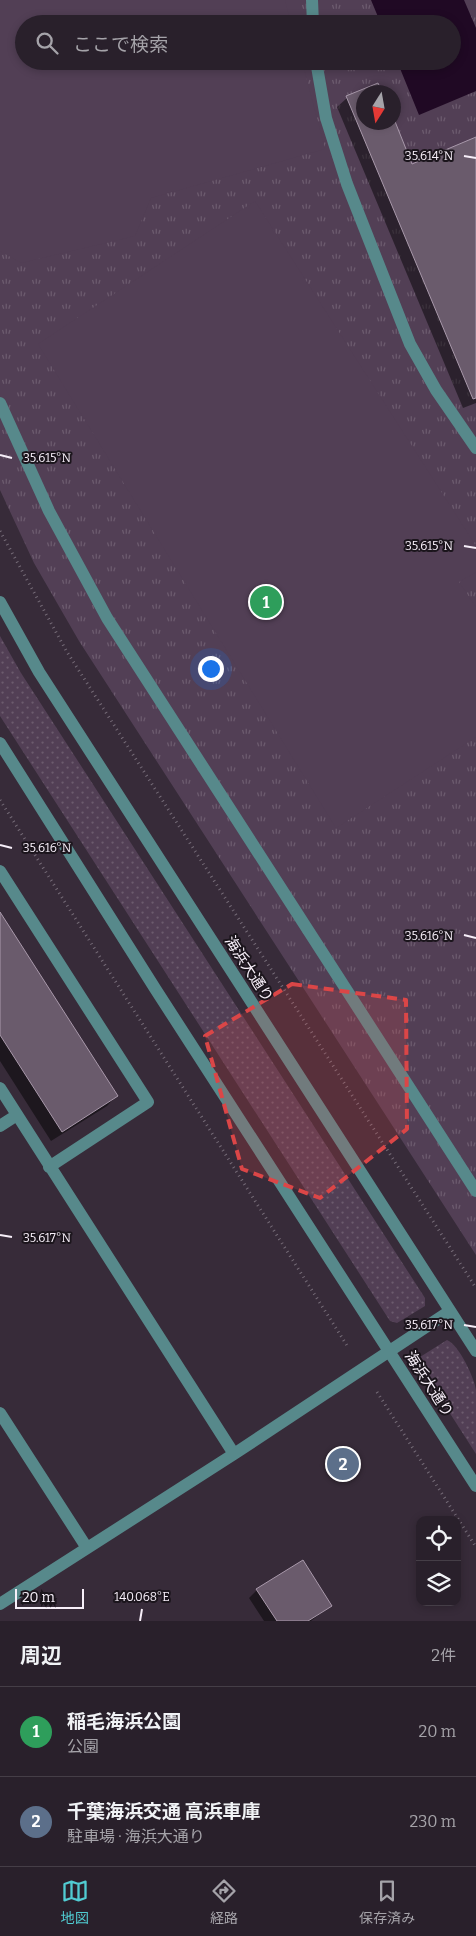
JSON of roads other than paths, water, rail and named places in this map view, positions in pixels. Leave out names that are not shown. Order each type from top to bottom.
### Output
[{"type":"street","points":[[312,0],[313,15]]},
{"type":"street","points":[[318,70],[326,118],[344,174],[410,344],[436,390],[476,448]]},
{"type":"street","points":[[0,403],[49,510],[107,618],[476,1191]]},
{"type":"street","name":"海浜大通り","points":[[0,602],[44,680],[476,1351]]},
{"type":"street","name":"海浜大通り","points":[[0,743],[156,990],[476,1486]]},
{"type":"street","points":[[0,872],[148,1102],[49,1166]]},
{"type":"street","points":[[0,1088],[234,1454]]},
{"type":"street","points":[[0,1126],[17,1115]]},
{"type":"street","points":[[0,1604],[234,1454],[450,1311]]},
{"type":"street","points":[[0,1413],[87,1548]]},
{"type":"place","name":"稲毛海浜公園","points":[[266,602]]},
{"type":"place","name":"千葉海浜交通 高浜車庫","points":[[343,1464]]}]
